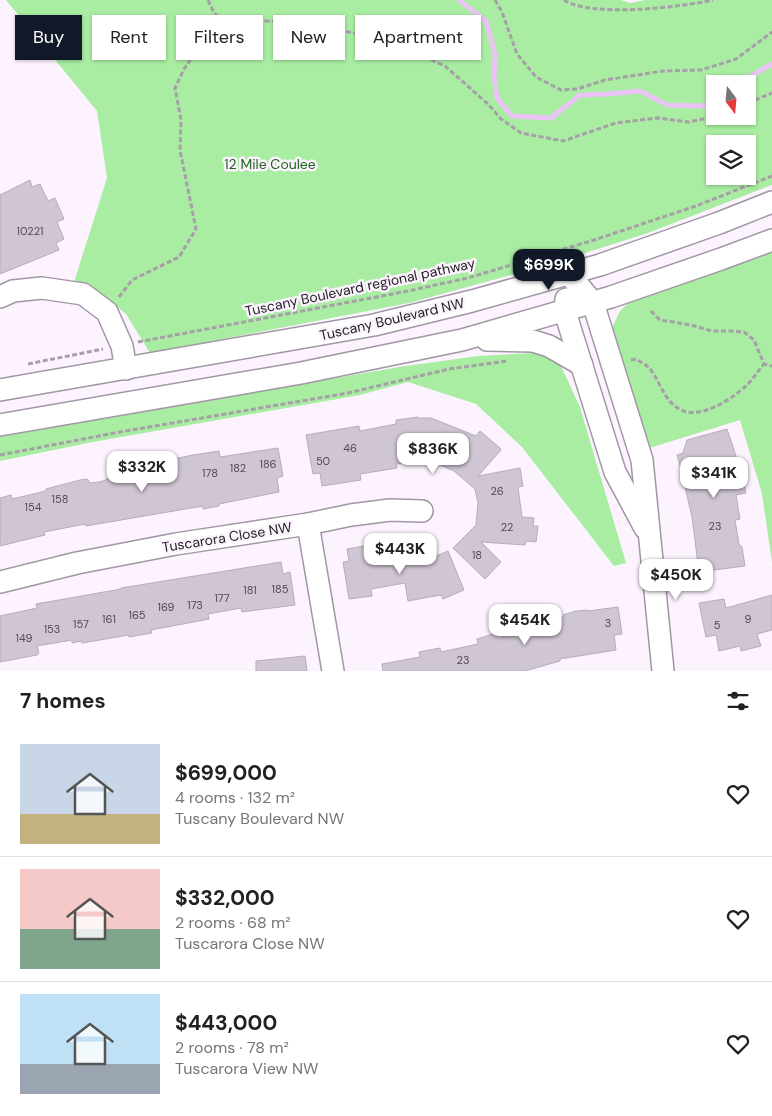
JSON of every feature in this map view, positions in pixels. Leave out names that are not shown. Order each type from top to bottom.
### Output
[{"type":"street","name":"Tuscany Boulevard NW","points":[[0,390],[374,325],[472,301],[600,265],[772,202]]},
{"type":"street","points":[[0,425],[301,373],[462,340],[565,312],[722,259],[772,240]]},
{"type":"street","points":[[569,274],[592,303],[642,460],[663,671]]},
{"type":"street","points":[[569,274],[565,312],[614,472],[649,535]]},
{"type":"street","points":[[0,297],[13,291],[42,288],[83,294],[107,312],[122,346],[126,369]]},
{"type":"street","points":[[462,340],[533,341],[549,346],[582,365]]},
{"type":"street","points":[[308,524],[351,515],[390,510],[422,511]]},
{"type":"street","name":"Tuscarora Close NW","points":[[0,582],[78,563],[167,546],[308,524],[333,671]]},
{"type":"path","points":[[208,0],[216,15]]},
{"type":"path","points":[[495,0],[502,12],[517,54],[536,77],[561,90],[577,89],[605,80],[663,70],[701,70],[736,59],[772,32]]},
{"type":"path","points":[[564,0],[570,4],[596,9],[681,6],[713,0]]},
{"type":"path","points":[[263,21],[304,22],[389,41],[445,66],[488,104],[501,119],[521,133],[563,141],[616,123],[656,118],[689,122],[706,118]]},
{"type":"path","points":[[107,312],[132,280],[179,257],[196,229],[180,150],[181,120],[175,88],[190,60]]},
{"type":"path","points":[[756,100],[772,93]]},
{"type":"path","name":"Tuscany Boulevard regional pathway","points":[[27,364],[468,278],[696,206],[772,176]]},
{"type":"path","points":[[651,312],[660,320],[691,325],[712,331],[744,332],[754,340],[764,364]]},
{"type":"path","points":[[631,360],[636,359],[650,368],[661,390],[674,406],[684,411],[700,412],[713,408],[747,385],[764,364]]},
{"type":"path","points":[[0,455],[120,432],[348,393],[449,369],[515,360]]},
{"type":"path","points":[[764,364],[772,366]]},
{"type":"green space","name":"12 Mile Coulee","points":[[6,0],[621,0],[630,3],[646,0],[772,0],[772,185],[648,233],[547,265],[409,303],[150,353],[126,314],[94,288],[74,282],[107,178],[97,111],[55,60],[82,60],[82,15],[18,15]]},
{"type":"green space","points":[[772,251],[772,562],[762,494],[740,420],[646,449],[612,328],[620,311],[630,301]]},
{"type":"green space","points":[[533,353],[551,358],[560,364],[580,407],[626,563],[614,566],[522,447],[476,404],[408,382],[360,395],[93,442],[0,461],[0,437],[399,367],[478,356]]},
{"type":"building","points":[[30,180],[32,187],[40,184],[48,201],[55,198],[64,219],[57,222],[64,239],[56,243],[59,250],[0,274],[0,195]]},
{"type":"building","points":[[418,417],[431,418],[476,436],[480,431],[500,448],[501,450],[478,476],[520,468],[523,486],[518,487],[522,517],[534,518],[533,526],[538,526],[536,542],[526,541],[525,545],[481,542],[501,562],[485,579],[453,548],[476,525],[478,503],[475,489],[454,471],[431,461],[396,464],[397,468],[360,474],[361,480],[322,486],[320,473],[313,474],[306,435],[359,426],[360,431],[396,424],[396,420]]},
{"type":"building","points":[[727,429],[746,493],[736,495],[740,519],[735,520],[745,566],[699,572],[692,517],[677,455],[683,453],[687,440]]},
{"type":"building","points":[[278,448],[283,476],[277,478],[279,492],[203,509],[203,506],[86,526],[85,524],[44,532],[45,535],[0,546],[0,498],[11,495],[12,499],[80,480],[87,479],[91,483],[99,482],[106,480],[111,474],[165,466],[164,461],[193,455],[219,451],[220,457]]},
{"type":"building","points":[[364,546],[364,550],[386,546],[389,563],[416,559],[417,564],[448,551],[464,590],[443,599],[441,595],[408,601],[405,583],[371,589],[372,596],[349,599],[343,562],[349,561],[347,549]]},
{"type":"building","points":[[281,562],[283,574],[290,572],[295,605],[242,612],[241,608],[208,614],[209,619],[151,630],[152,633],[129,637],[129,635],[82,643],[81,641],[72,643],[72,640],[37,646],[39,653],[37,655],[0,662],[0,616],[37,608],[36,604]]},
{"type":"building","points":[[772,595],[772,630],[757,634],[761,646],[741,651],[740,646],[719,651],[716,635],[706,637],[699,603],[724,599],[726,608]]},
{"type":"building","points":[[618,607],[622,634],[614,635],[616,650],[560,659],[560,661],[525,671],[383,671],[382,664],[420,657],[419,652],[440,648],[441,652],[478,644],[477,639],[516,627],[527,626],[527,628],[564,617],[563,615],[576,611]]},
{"type":"building","points":[[305,656],[307,671],[256,671],[256,661]]},
{"type":"waterway","points":[[459,0],[486,21],[495,54],[494,76],[497,98],[512,116],[551,118],[580,95],[640,91],[667,105],[706,105]]},
{"type":"waterway","points":[[753,75],[772,64]]}]
